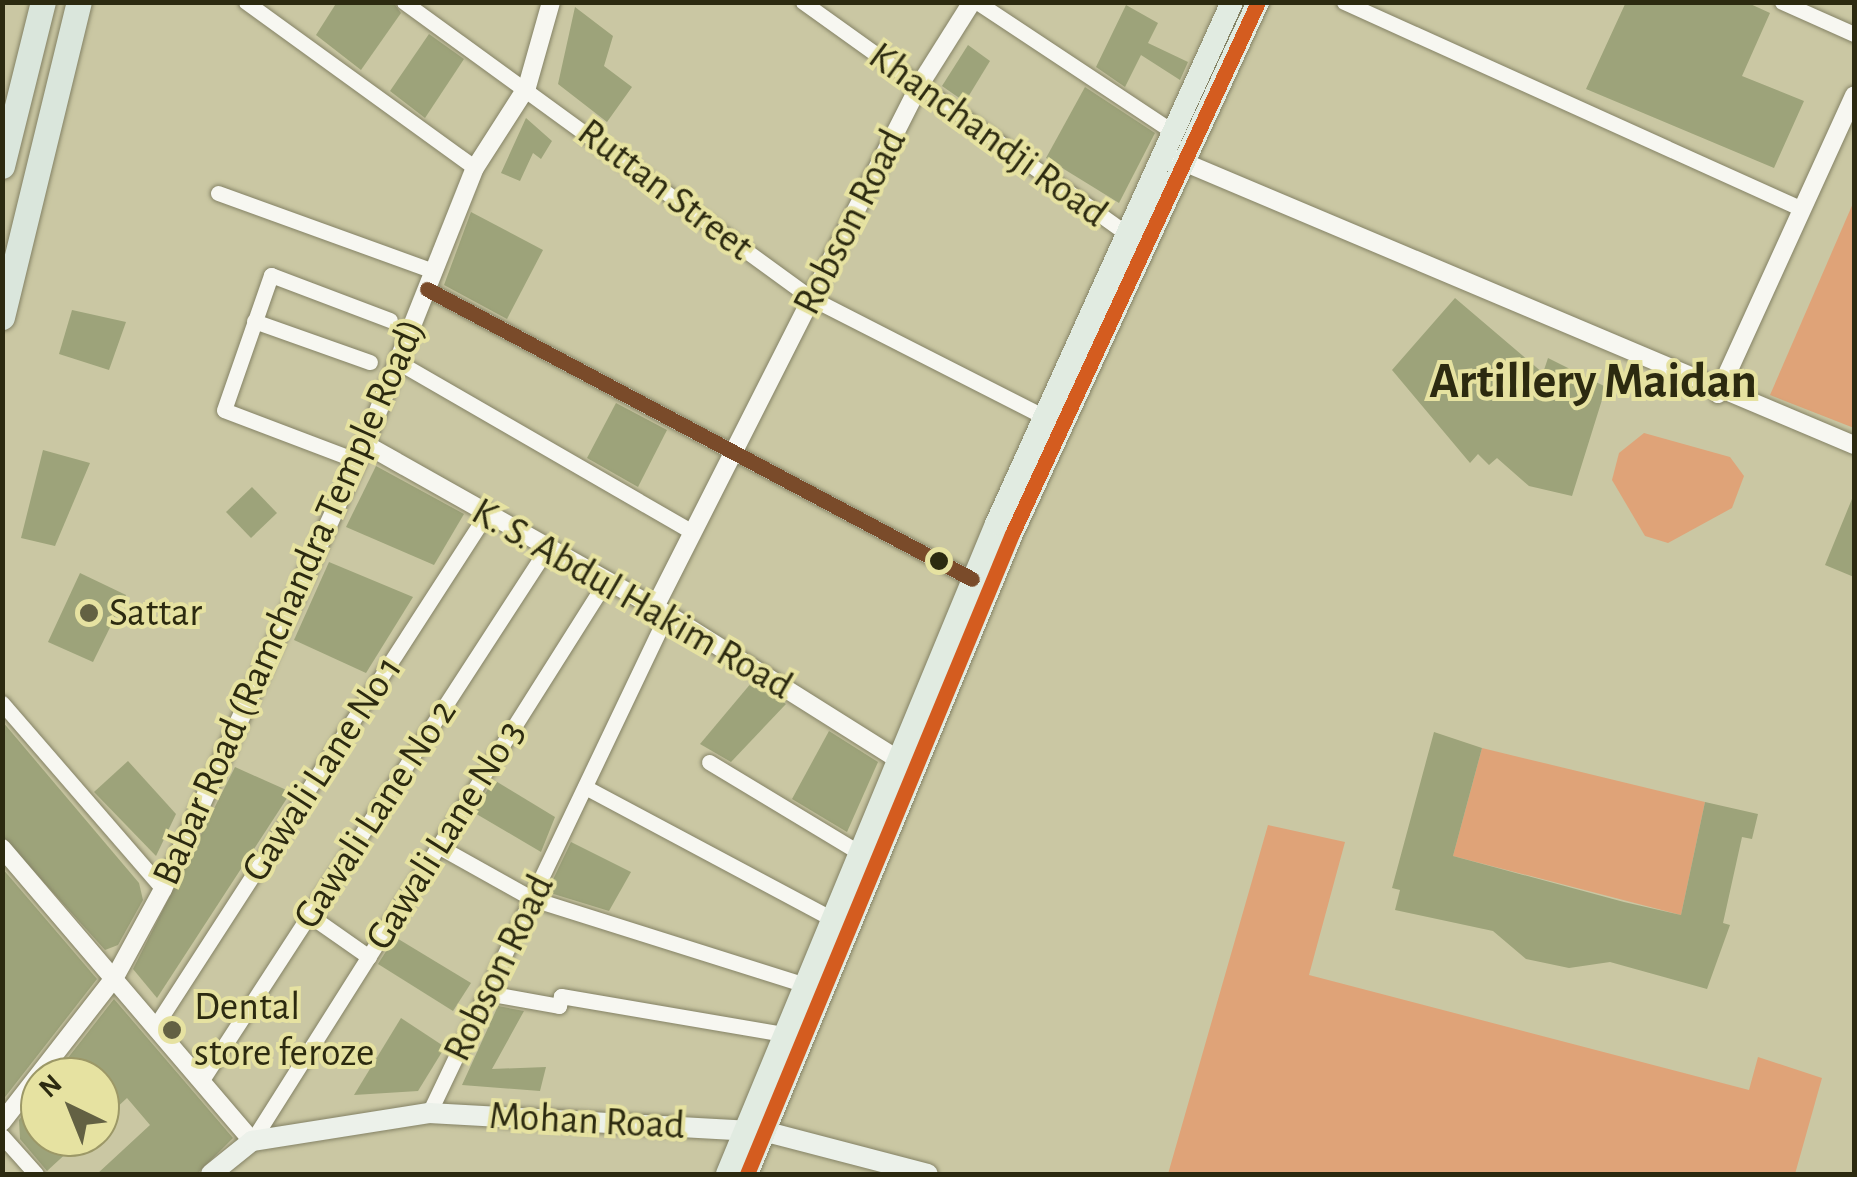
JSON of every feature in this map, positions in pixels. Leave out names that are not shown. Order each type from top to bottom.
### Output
[{"type":"highway","points":[[2,166],[43,2]]},
{"type":"highway","points":[[2,317],[80,2]]},
{"type":"main road","points":[[726,1174],[756,1131],[1012,534],[1232,2]]},
{"type":"main road","points":[[747,1174],[783,1034],[802,984],[1043,416],[1124,232],[1258,2]]},
{"type":"main road","name":"Mohan Road","points":[[430,1113],[756,1131],[928,1174]]},
{"type":"main road","name":"Robson Road","points":[[252,1140],[430,1113]]},
{"type":"main road","points":[[211,1174],[252,1140]]},
{"type":"street","points":[[246,2],[475,168]]},
{"type":"street","name":"Babar Road (Ramchandra Temple Road)","points":[[2,1122],[115,977],[163,888],[361,452],[475,168],[527,87],[551,2]]},
{"type":"street","name":"Khanchandji Road","points":[[803,2],[1124,232]]},
{"type":"street","points":[[975,2],[1171,148],[1718,394],[1854,446]]},
{"type":"street","name":"Robson Road","points":[[430,1113],[584,787],[693,532],[920,86],[975,2]]},
{"type":"street","points":[[1344,2],[1802,208]]},
{"type":"street","points":[[1782,2],[1854,34]]},
{"type":"street","name":"Ruttan Street","points":[[404,3],[527,87],[811,298],[1043,416]]},
{"type":"street","points":[[1718,394],[1854,95]]},
{"type":"street","points":[[218,193],[430,280],[732,454],[972,579]]},
{"type":"street","points":[[370,362],[254,321],[271,275],[390,320]]},
{"type":"street","name":"K. S. Abdul Hakim Road","points":[[254,321],[224,410],[361,452],[487,513],[661,610],[897,759]]},
{"type":"street","points":[[398,362],[693,532]]},
{"type":"street","name":"Gawali Lane No 1","points":[[156,1025],[487,513]]},
{"type":"street","name":"Gawali Lane No 2","points":[[202,1080],[548,547]]},
{"type":"street","name":"Gawali Lane No 3","points":[[252,1140],[606,581]]},
{"type":"street","points":[[2,704],[163,888]]},
{"type":"street","points":[[709,762],[858,852]]},
{"type":"street","points":[[584,787],[830,918]]},
{"type":"street","points":[[438,846],[533,899],[802,984]]},
{"type":"street","points":[[2,848],[252,1140]]},
{"type":"street","points":[[309,915],[369,957]]},
{"type":"street","points":[[486,993],[558,1006],[562,996],[783,1034]]},
{"type":"street","points":[[2,1136],[36,1174]]},
{"type":"shaded area","points":[[1854,201],[1854,428],[1770,395]]},
{"type":"shaded area","points":[[1644,433],[1730,457],[1744,476],[1732,508],[1668,543],[1645,536],[1612,480],[1619,453]]},
{"type":"shaded area","points":[[1482,748],[1705,802],[1681,915],[1453,856]]},
{"type":"shaded area","points":[[1268,825],[1345,842],[1309,975],[1749,1090],[1758,1057],[1822,1078],[1795,1174],[1168,1174]]},
{"type":"building","points":[[337,2],[393,2],[401,13],[361,70],[316,35]]},
{"type":"building","points":[[1626,2],[1746,2],[1770,13],[1742,76],[1804,101],[1774,168],[1586,89]]},
{"type":"building","points":[[1126,5],[1158,23],[1148,43],[1188,62],[1180,80],[1141,55],[1125,87],[1096,67]]},
{"type":"building","points":[[575,7],[613,36],[604,66],[632,87],[607,122],[558,84]]},
{"type":"building","points":[[429,34],[464,59],[425,118],[390,91]]},
{"type":"building","points":[[968,45],[990,61],[965,102],[942,86]]},
{"type":"building","points":[[1085,87],[1155,133],[1119,203],[1046,158]]},
{"type":"building","points":[[526,118],[552,141],[541,159],[533,153],[520,181],[501,173]]},
{"type":"building","points":[[471,212],[543,250],[507,319],[444,285]]},
{"type":"building","points":[[1455,298],[1543,373],[1548,358],[1606,387],[1572,496],[1529,486],[1497,458],[1489,465],[1478,454],[1470,463],[1392,370]]},
{"type":"building","points":[[72,310],[126,322],[109,370],[59,354]]},
{"type":"building","points":[[616,403],[667,430],[638,487],[587,458]]},
{"type":"building","points":[[43,450],[90,463],[55,546],[21,538]]},
{"type":"building","points":[[376,466],[464,514],[434,565],[346,527]]},
{"type":"building","points":[[252,487],[277,513],[251,538],[226,512]]},
{"type":"building","points":[[1854,494],[1854,577],[1825,565]]},
{"type":"building","points":[[329,562],[413,597],[366,673],[294,640]]},
{"type":"building","name":"Sattar","points":[[80,573],[126,595],[93,662],[48,642]]},
{"type":"building","points":[[752,682],[786,704],[731,762],[700,744]]},
{"type":"building","points":[[2,721],[139,883],[143,900],[118,945],[105,950],[2,836]]},
{"type":"building","points":[[829,731],[878,762],[847,832],[792,799]]},
{"type":"building","points":[[1434,732],[1482,748],[1453,856],[1624,902],[1681,915],[1705,802],[1758,814],[1752,839],[1742,837],[1723,923],[1730,925],[1707,989],[1610,962],[1569,968],[1526,959],[1493,931],[1395,910],[1400,890],[1392,888]]},
{"type":"building","points":[[128,761],[176,814],[156,856],[94,792]]},
{"type":"building","points":[[235,767],[291,792],[157,998],[133,969]]},
{"type":"building","points":[[494,780],[555,817],[541,852],[473,812]]},
{"type":"building","points":[[571,842],[631,872],[609,911],[547,892]]},
{"type":"building","points":[[2,868],[97,979],[36,1057],[20,1057],[20,1078],[2,1101]]},
{"type":"building","points":[[395,937],[471,983],[453,1011],[378,964]]},
{"type":"building","points":[[114,999],[233,1138],[197,1174],[97,1174],[120,1157],[150,1125],[127,1098],[120,1104],[120,1057],[69,1057]]},
{"type":"building","points":[[498,1006],[524,1011],[492,1069],[546,1067],[540,1091],[462,1085]]},
{"type":"building","points":[[401,1018],[445,1047],[418,1091],[354,1095]]},
{"type":"building","points":[[35,1157],[62,1157],[47,1171]]},
{"type":"transit line","points":[[747,1174],[1012,534],[1258,2]]},
{"type":"transit line","points":[[427,289],[972,579]]},
{"type":"place","name":"Sattar","points":[[89,613]]},
{"type":"place","name":"Dental store feroze","points":[[172,1030]]},
{"type":"district","name":"Artillery Maidan","points":[[1593,383]]}]
